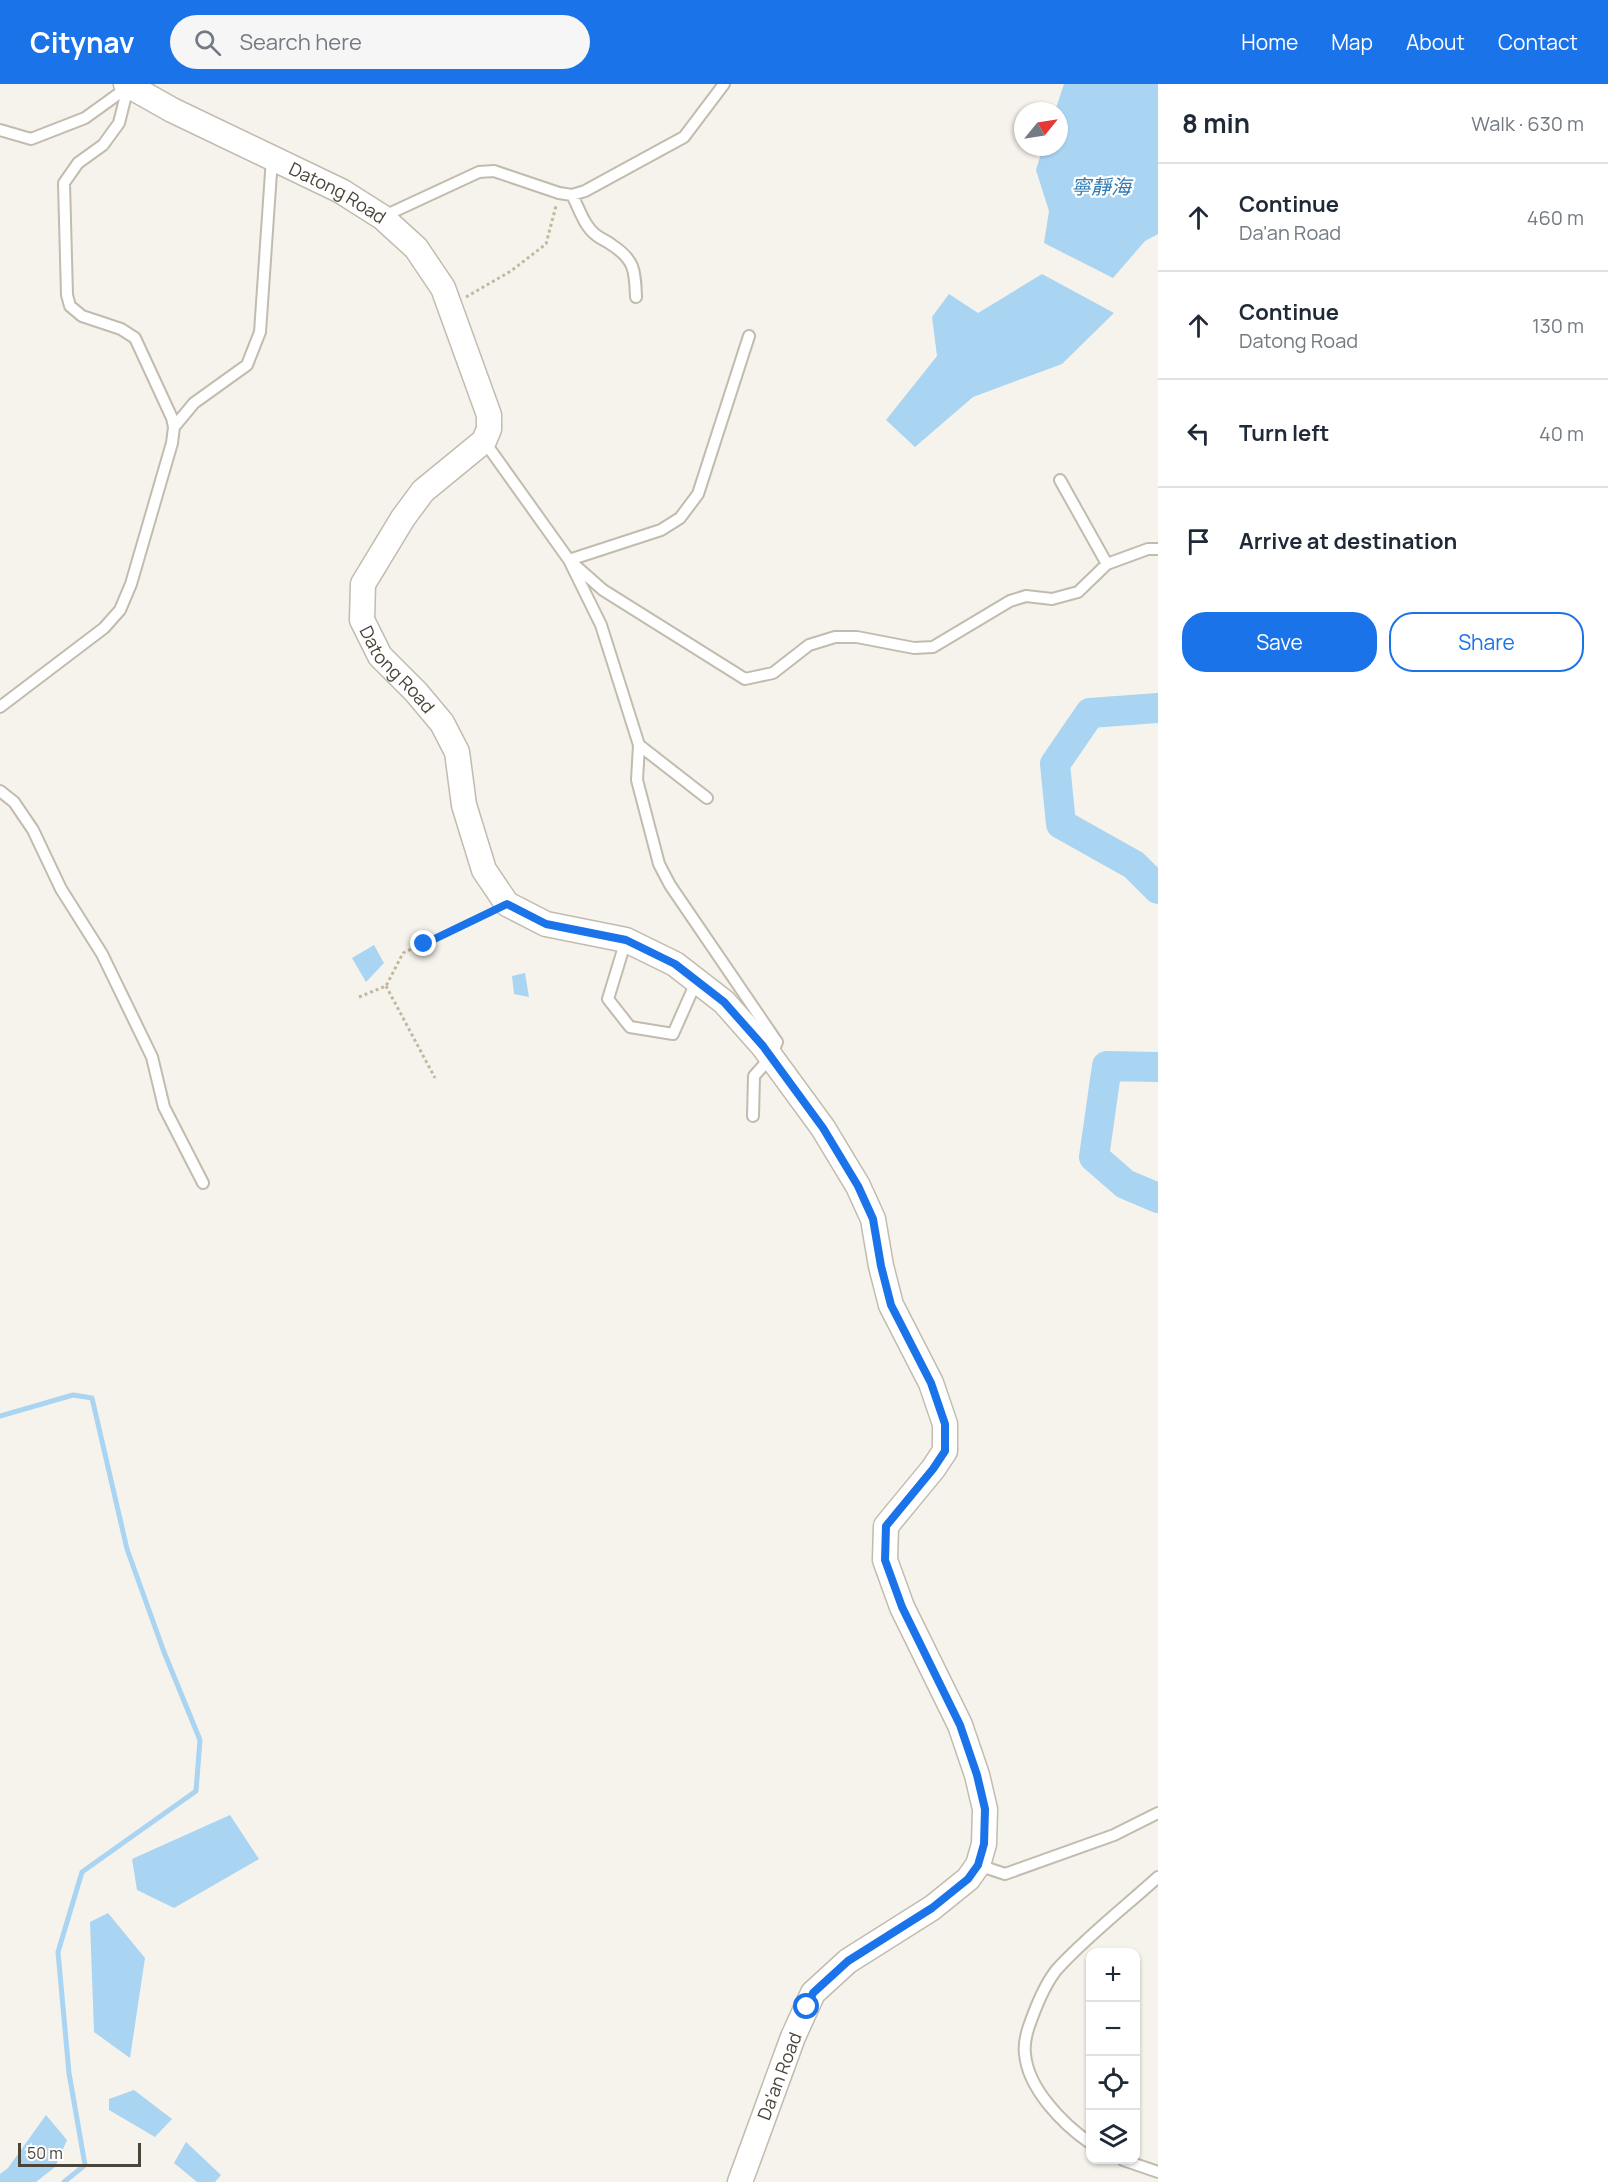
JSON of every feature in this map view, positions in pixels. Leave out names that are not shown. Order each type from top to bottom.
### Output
[{"type":"street","name":"Datong Road","points":[[127,85],[341,191],[382,218],[416,248],[443,288],[489,415],[489,429],[484,441],[423,491],[403,518],[363,584],[362,620],[380,657],[416,692],[442,723],[458,752],[464,805],[484,870],[507,904],[546,924],[626,940],[675,964],[724,1002],[771,1057]]},
{"type":"street","points":[[771,1057],[823,1128],[858,1186],[873,1219],[891,1305],[931,1383],[945,1424],[945,1451],[886,1526],[885,1560],[902,1607],[960,1725],[977,1775],[985,1809],[984,1844],[978,1865]]},
{"type":"street","name":"Da'an Road","points":[[740,2182],[793,2037],[813,1993],[848,1961],[932,1908],[968,1879],[978,1865]]},
{"type":"lane","points":[[382,218],[479,172],[494,171],[559,193],[572,195],[585,191],[684,136],[724,84]]},
{"type":"lane","points":[[0,130],[31,139],[85,117],[127,85]]},
{"type":"lane","points":[[0,706],[104,628],[120,610],[131,584],[172,443],[174,427],[135,338],[121,329],[82,316],[70,306],[67,295],[64,183],[78,163],[103,146],[119,123],[127,85]]},
{"type":"lane","points":[[174,427],[194,403],[247,365],[260,332],[272,158]]},
{"type":"lane","points":[[572,195],[586,224],[596,235],[629,258],[634,268],[636,297]]},
{"type":"lane","points":[[569,560],[661,530],[680,518],[698,494],[749,336]]},
{"type":"lane","points":[[484,441],[569,560],[601,625],[639,745],[637,780],[659,864],[670,885],[777,1042],[771,1057],[754,1076],[753,1116]]},
{"type":"lane","points":[[1060,480],[1107,564]]},
{"type":"lane","points":[[569,560],[603,590],[745,679],[773,673],[809,645],[835,637],[857,637],[914,648],[933,647],[1010,601],[1026,596],[1052,599],[1078,592],[1107,564],[1148,549],[1158,549]]},
{"type":"lane","points":[[639,745],[706,798]]},
{"type":"lane","points":[[0,791],[14,802],[33,830],[61,889],[102,954],[152,1056],[164,1107],[203,1183]]},
{"type":"lane","points":[[626,940],[608,999],[630,1028],[673,1034],[698,980]]},
{"type":"lane","points":[[978,1865],[1005,1874],[1114,1835],[1158,1813]]},
{"type":"lane","points":[[1086,2141],[1042,2098],[1030,2076],[1024,2053],[1028,2026],[1040,1997],[1058,1967],[1158,1877]]},
{"type":"lane","points":[[1135,2164],[1158,2172]]},
{"type":"path","points":[[449,307],[511,271],[546,244],[559,193]]},
{"type":"path","points":[[359,997],[386,986],[403,954],[507,904]]},
{"type":"path","points":[[386,986],[435,1078]]},
{"type":"water","name":"寧靜海","points":[[1064,84],[1158,84],[1158,234],[1145,241],[1113,278],[1044,243],[1049,211],[1036,170],[1040,156],[1068,156],[1068,102],[1058,102]]},
{"type":"water","points":[[1042,274],[1114,313],[1062,364],[973,397],[915,447],[886,420],[937,356],[932,317],[949,294],[978,313]]},
{"type":"water","points":[[374,945],[384,963],[366,982],[352,958]]},
{"type":"water","points":[[525,973],[529,997],[514,994],[512,976]]},
{"type":"water","points":[[230,1815],[259,1859],[174,1908],[137,1890],[132,1859]]},
{"type":"water","points":[[108,1913],[145,1958],[130,2058],[94,2032],[90,1922]]},
{"type":"water","points":[[134,2090],[172,2119],[155,2137],[109,2110],[109,2099]]},
{"type":"water","points":[[46,2115],[67,2140],[55,2167],[36,2182],[0,2182],[0,2174],[8,2168]]},
{"type":"water","points":[[186,2142],[221,2175],[215,2182],[197,2182],[174,2163]]},
{"type":"waterway","points":[[1158,708],[1090,713],[1055,764],[1061,824],[1134,865],[1158,889]]},
{"type":"waterway","points":[[1158,1067],[1107,1066],[1094,1157],[1125,1184],[1158,1198]]},
{"type":"waterway","points":[[0,1416],[73,1395],[92,1398],[127,1549],[164,1652],[200,1740],[196,1791],[82,1872],[58,1952],[69,2073],[85,2165],[64,2182]]},
{"type":"route","points":[[424,944],[507,904],[546,924],[626,940],[675,964],[724,1002],[763,1046],[823,1128],[858,1186],[873,1219],[891,1305],[931,1383],[945,1424],[945,1451],[886,1526],[885,1560],[902,1607],[960,1725],[977,1775],[985,1809],[984,1844],[978,1865],[968,1879],[932,1908],[848,1961],[813,1993],[807,2007]]}]
